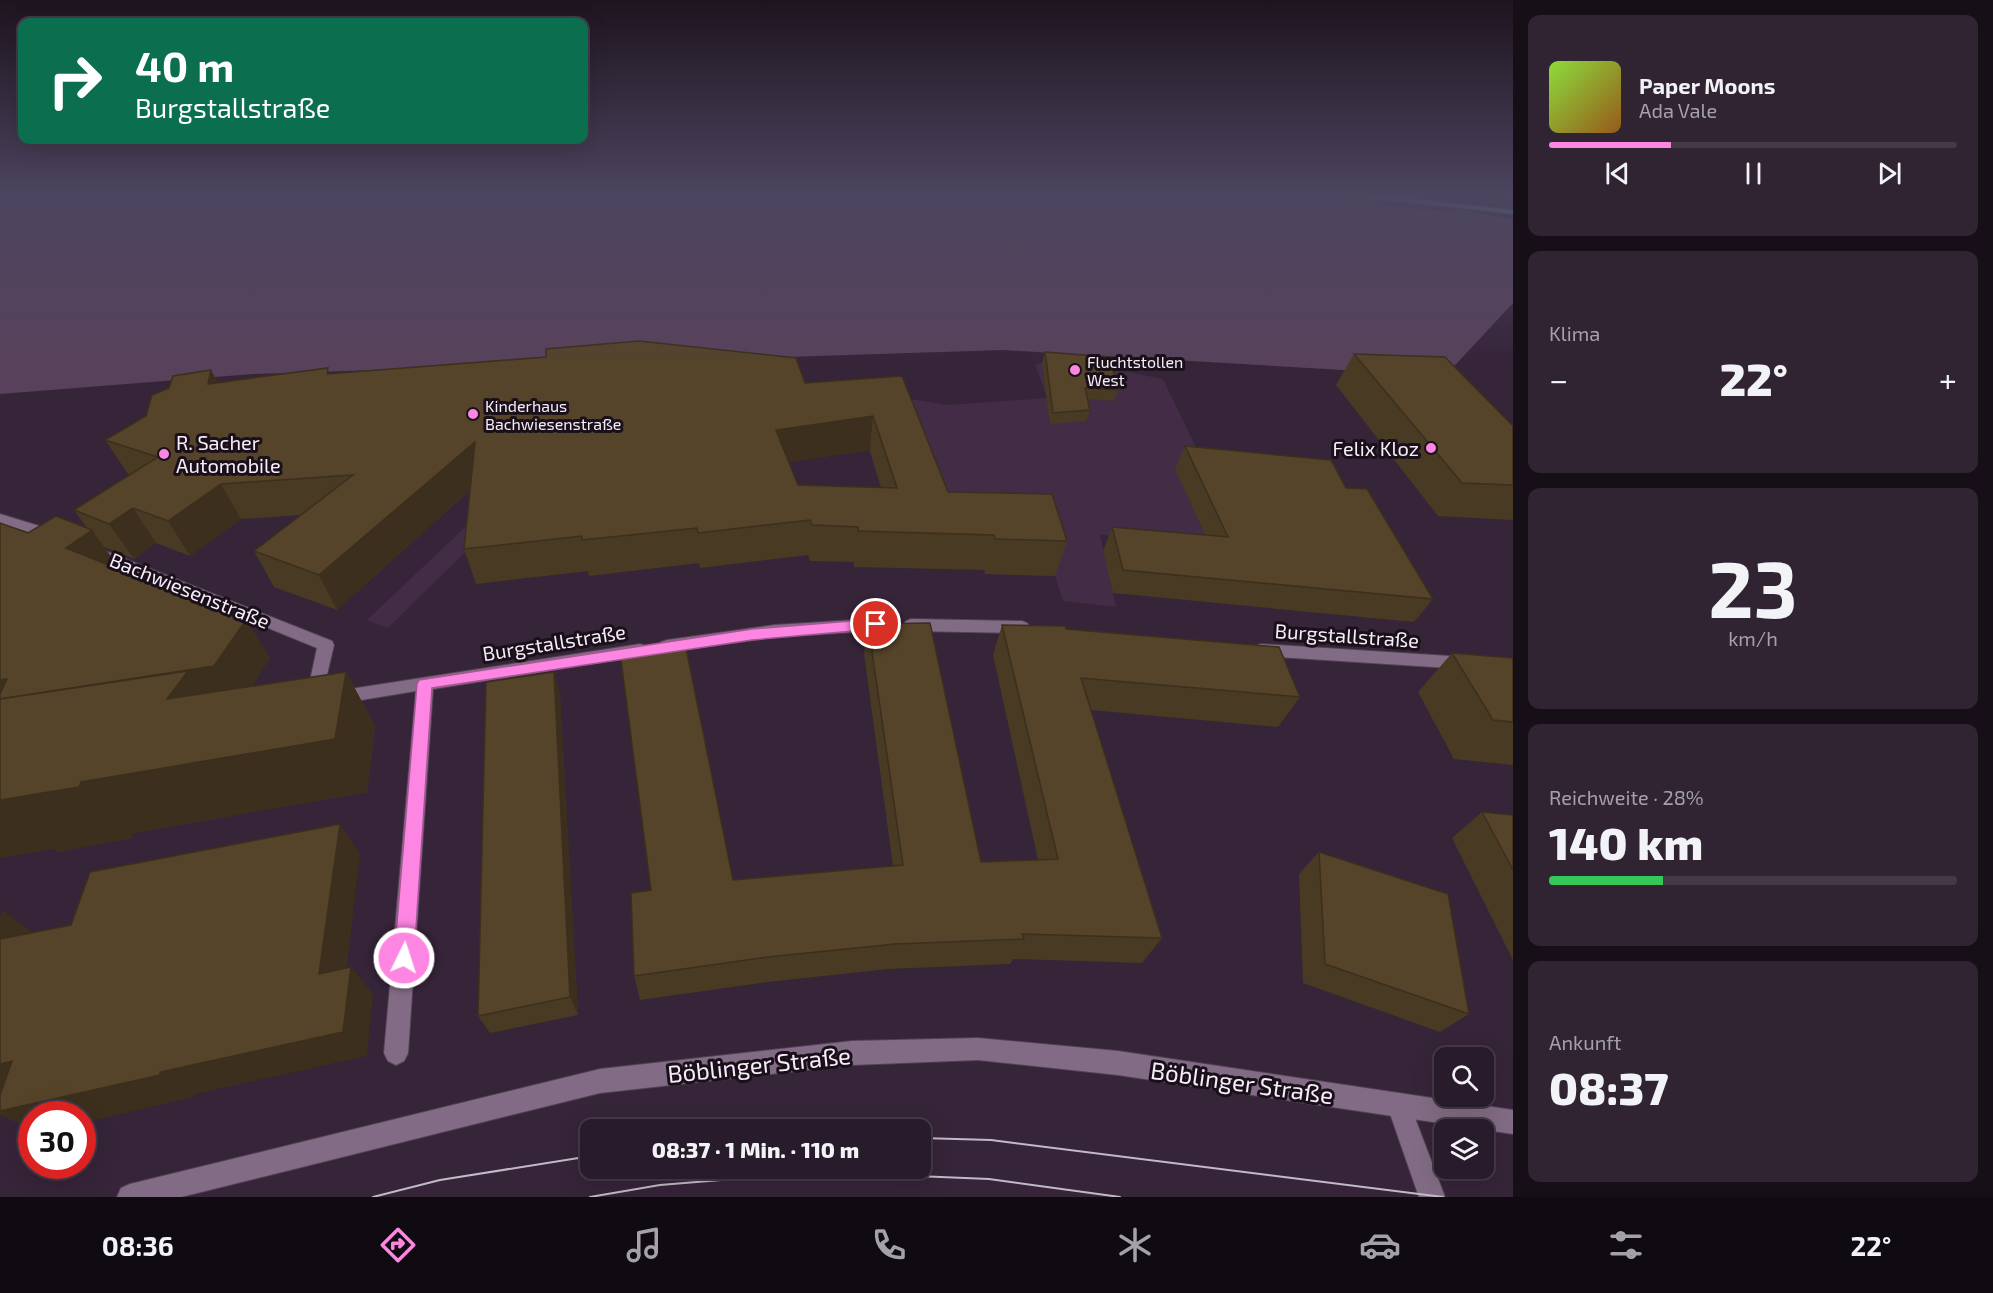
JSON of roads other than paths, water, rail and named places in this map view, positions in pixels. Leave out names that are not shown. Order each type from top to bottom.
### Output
[{"type":"street","name":"Bachwiesenstraße","points":[[0,518],[36,527],[326,645],[308,701]]},
{"type":"street","name":"Burgstallstraße","points":[[308,701],[664,646],[774,632],[876,624],[1035,628]]},
{"type":"street","name":"Burgstallstraße","points":[[1244,648],[1478,664]]},
{"type":"street","points":[[396,1053],[425,684]]},
{"type":"street","name":"Böblinger Straße","points":[[130,1197],[600,1081],[852,1053],[990,1050],[1118,1063],[1513,1122]]},
{"type":"street","points":[[1399,1105],[1432,1197]]},
{"type":"tram line","points":[[931,1138],[991,1140],[1443,1197]]},
{"type":"tram line","points":[[373,1197],[440,1180],[580,1158]]},
{"type":"tram line","points":[[590,1197],[660,1185],[820,1172],[989,1179],[1120,1197]]},
{"type":"place","name":"Fluchtstollen West","points":[[1075,370]]},
{"type":"place","name":"Kinderhaus Bachwiesenstraße","points":[[473,414]]},
{"type":"place","name":"Felix Kloz","points":[[1431,448]]},
{"type":"place","name":"R. Sacher Automobile","points":[[164,454]]}]
